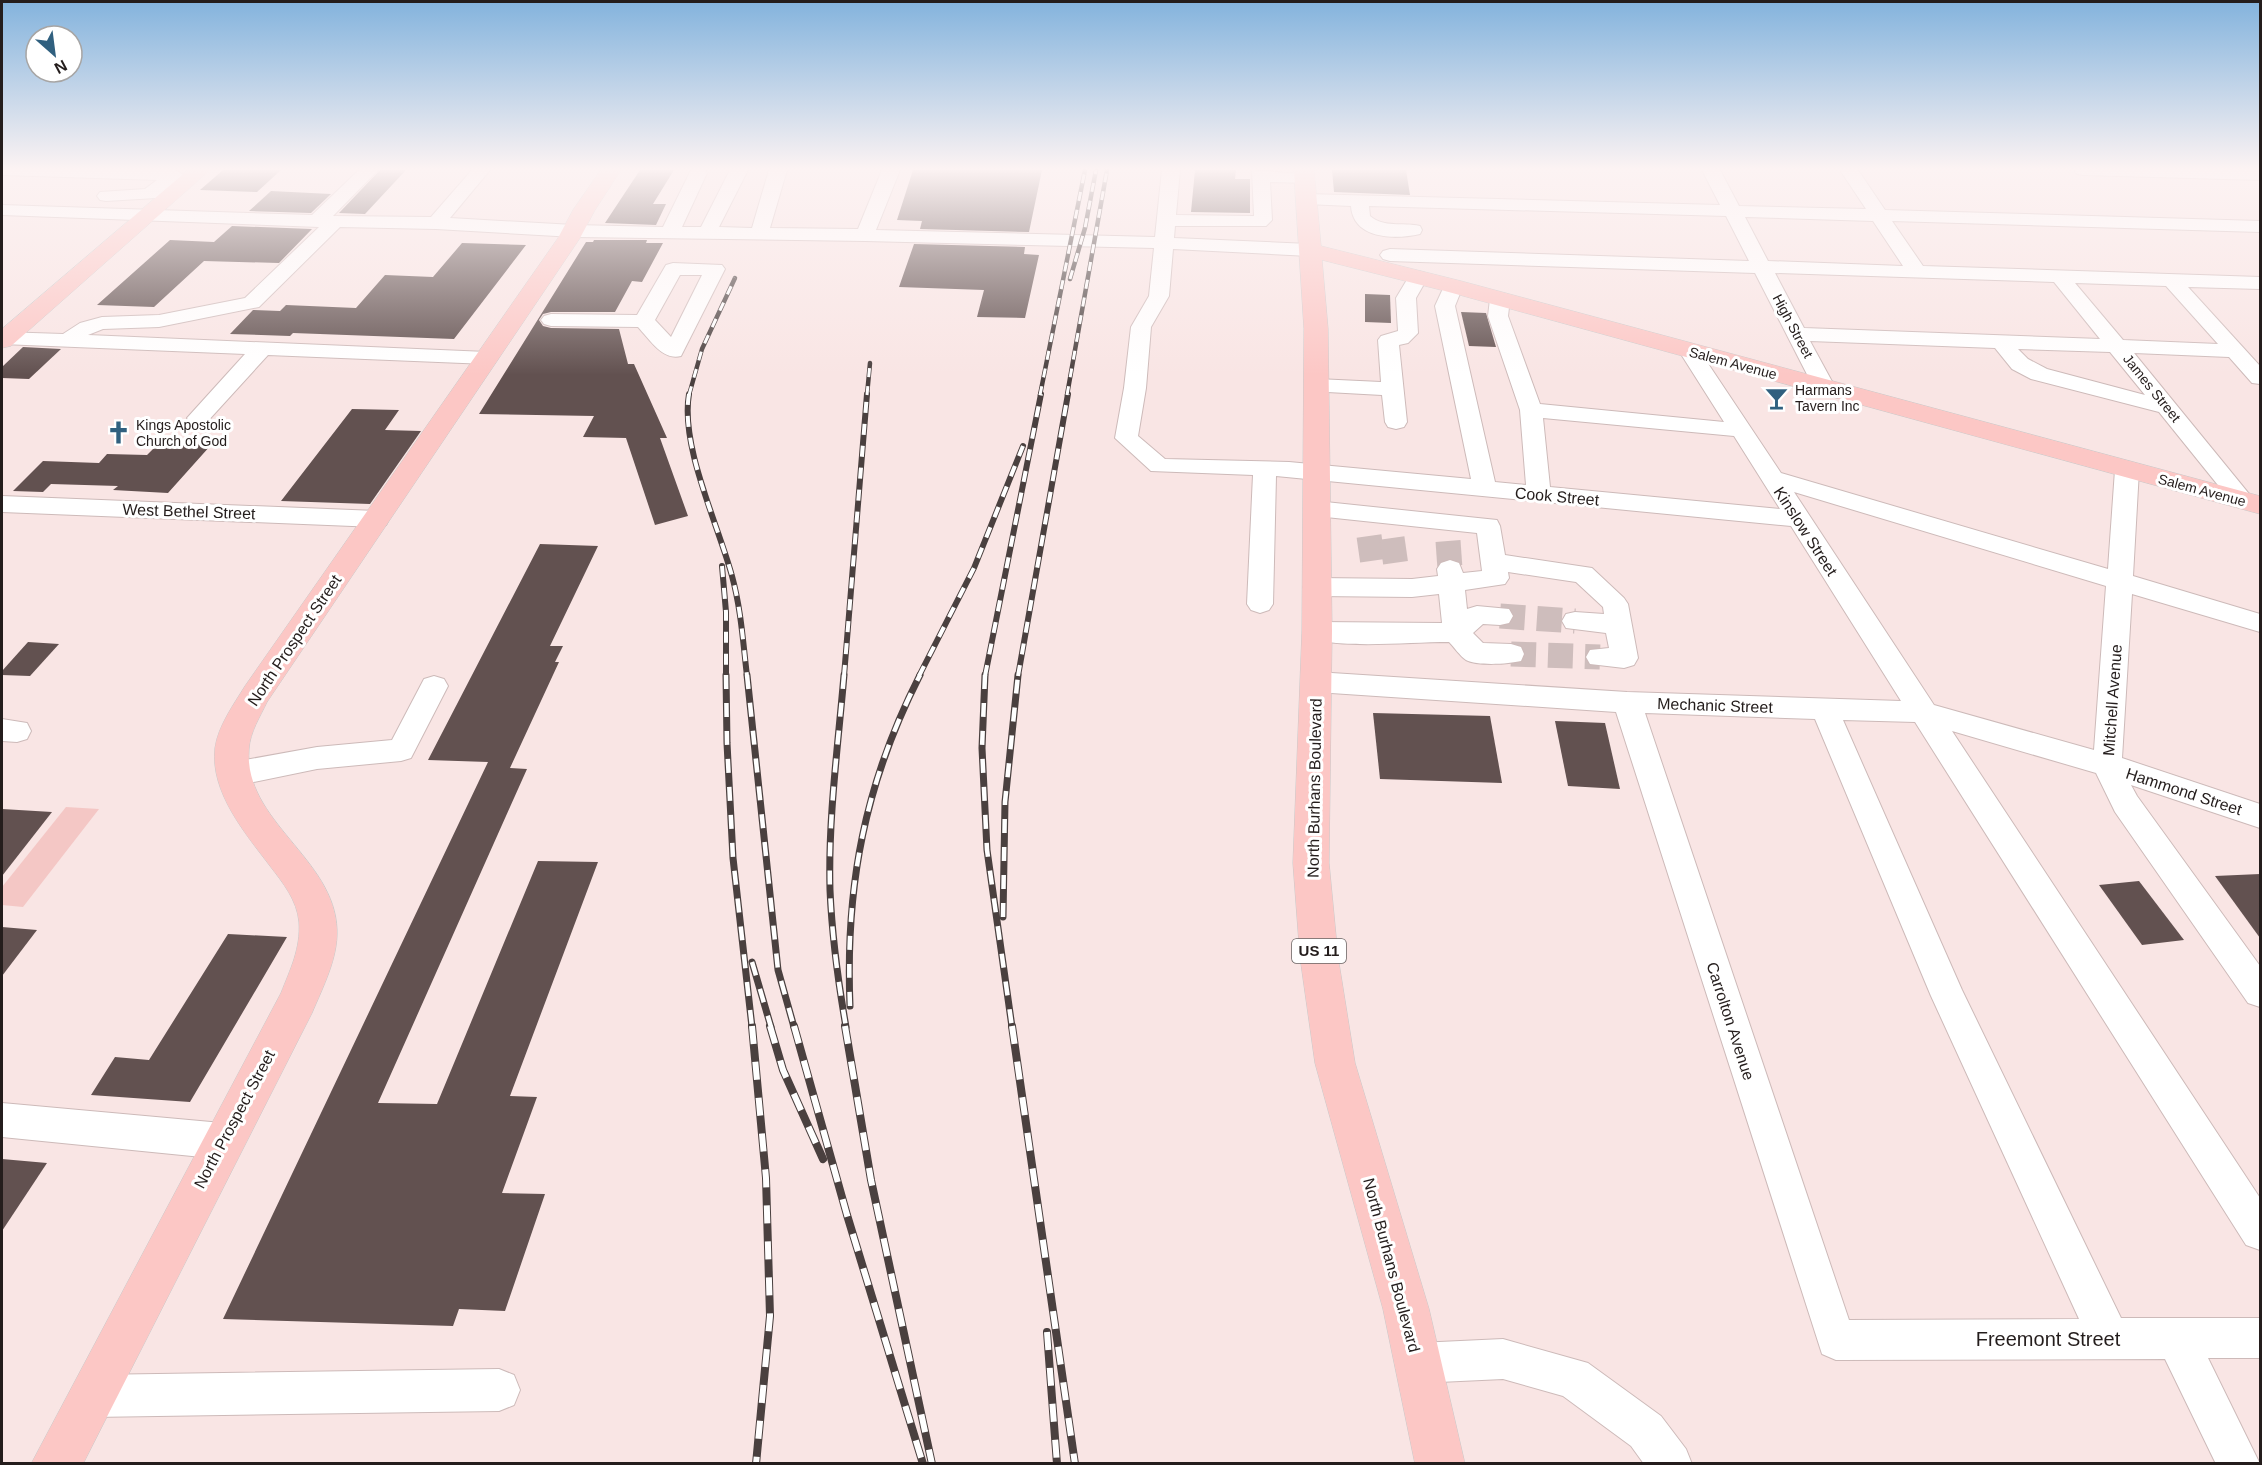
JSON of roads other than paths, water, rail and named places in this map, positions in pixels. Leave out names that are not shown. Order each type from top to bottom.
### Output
[{"type":"main road","points":[[2,339],[120,238]]},
{"type":"main road","name":"North Prospect Street","points":[[56,1464],[222,1141],[298,1000],[314,960],[318,931],[309,892],[242,796],[234,774],[232,748],[240,724],[256,694],[569,238]]},
{"type":"main road","name":"North Burhans Boulevard","points":[[1308,238],[1316,329],[1317,386],[1317,631],[1311,863],[1319,957],[1335,1063],[1406,1309],[1440,1464]]},
{"type":"main road","points":[[1347,238],[1390,255],[1453,286]]},
{"type":"main road","name":"Salem Avenue","points":[[1309,250],[1419,267],[1453,286],[2251,503]]},
{"type":"street","points":[[67,340],[87,327],[102,323],[159,321],[252,303],[310,238]]},
{"type":"street","points":[[695,269],[709,238]]},
{"type":"street","points":[[991,238],[1309,250]]},
{"type":"street","points":[[1163,243],[1164,238]]},
{"type":"street","points":[[1396,422],[1388,340],[1401,339],[1408,333],[1406,298],[1419,267],[1414,238]]},
{"type":"street","name":"High Street","points":[[1747,238],[1799,334],[1824,387]]},
{"type":"street","points":[[1894,238],[1917,272]]},
{"type":"street","name":"Cook Street","points":[[1163,243],[1158,296],[1142,327],[1126,438],[1159,466],[1316,473],[1798,519]]},
{"type":"street","points":[[1390,255],[1419,267],[1762,269],[2260,283]]},
{"type":"street","points":[[551,320],[644,321],[674,352],[715,269],[674,269],[644,321]]},
{"type":"street","name":"James Street","points":[[2060,277],[2168,408],[2251,503]]},
{"type":"street","points":[[2171,280],[2260,378]]},
{"type":"street","points":[[1453,286],[1445,306],[1473,488],[1454,528]]},
{"type":"street","points":[[1500,299],[1498,316],[1532,410],[1539,494]]},
{"type":"street","points":[[1799,334],[2120,348],[2260,346]]},
{"type":"street","points":[[2,339],[488,358]]},
{"type":"street","points":[[2001,343],[2020,364],[2039,374],[2168,408]]},
{"type":"street","points":[[198,418],[262,349]]},
{"type":"street","name":"Kinslow Street","points":[[1690,351],[2260,1231]]},
{"type":"street","points":[[1317,386],[1392,389]]},
{"type":"street","points":[[1532,410],[1741,430]]},
{"type":"street","points":[[1260,604],[1265,469]]},
{"type":"street","name":"Mitchell Avenue","points":[[2127,470],[2108,765],[2126,804],[2260,992]]},
{"type":"street","points":[[1772,478],[2260,623]]},
{"type":"street","name":"West Bethel Street","points":[[2,504],[376,519]]},
{"type":"street","points":[[1316,509],[1379,526],[1454,528],[1488,526],[1496,578],[1386,576],[1316,586]]},
{"type":"street","points":[[1494,562],[1583,574],[1615,604],[1618,624],[1612,657]]},
{"type":"street","points":[[1451,576],[1456,632],[1476,652],[1511,654]]},
{"type":"street","points":[[1317,631],[1456,632],[1477,615],[1500,616]]},
{"type":"street","points":[[1575,621],[1618,624]]},
{"type":"street","name":"Mechanic Street","points":[[1316,682],[1627,702],[1923,712],[2108,765]]},
{"type":"street","points":[[234,774],[317,758],[401,750],[434,686]]},
{"type":"street","name":"Carrolton Avenue","points":[[1627,702],[1836,1340]]},
{"type":"street","points":[[1824,708],[1948,996],[2109,1338]]},
{"type":"street","name":"Hammond Street","points":[[2108,765],[2260,816]]},
{"type":"street","points":[[2,1120],[222,1141]]},
{"type":"street","points":[[2176,1338],[2239,1464]]},
{"type":"street","name":"Freemont Street","points":[[1836,1340],[2260,1338]]},
{"type":"street","points":[[1418,1363],[1503,1359],[1573,1378],[1646,1431],[1671,1464]]},
{"type":"street","points":[[92,1396],[499,1390]]},
{"type":"tunnel","points":[[1369,536],[1373,564]]},
{"type":"tunnel","points":[[1392,538],[1396,566]]},
{"type":"tunnel","points":[[1448,541],[1450,569]]},
{"type":"tunnel","points":[[1500,616],[1575,621]]},
{"type":"tunnel","points":[[1511,654],[1600,657]]},
{"type":"railway","points":[[1040,395],[1071,238]]},
{"type":"railway","points":[[1070,279],[1082,238]]},
{"type":"railway","points":[[1067,395],[1095,238]]},
{"type":"railway","points":[[689,395],[702,349],[735,278]]},
{"type":"railway","points":[[867,395],[870,363]]},
{"type":"railway","points":[[689,394],[690,437],[702,485],[735,588],[747,676]]},
{"type":"railway","points":[[844,676],[867,394]]},
{"type":"railway","points":[[985,676],[1041,394]]},
{"type":"railway","points":[[1018,676],[1068,394]]},
{"type":"railway","points":[[919,676],[974,568],[1023,446]]},
{"type":"railway","points":[[722,566],[726,612],[726,675]]},
{"type":"railway","points":[[726,675],[733,858],[752,1027]]},
{"type":"railway","points":[[747,675],[778,970],[794,1027]]},
{"type":"railway","points":[[844,675],[834,782],[830,890],[834,942],[846,1027]]},
{"type":"railway","points":[[850,1006],[851,918],[862,836],[885,755],[920,675]]},
{"type":"railway","points":[[985,675],[982,748],[987,850],[1012,1027]]},
{"type":"railway","points":[[1003,917],[1005,802],[1018,675]]},
{"type":"railway","points":[[752,962],[771,1027]]},
{"type":"railway","points":[[752,1026],[766,1178],[770,1316],[756,1464]]},
{"type":"railway","points":[[770,1026],[783,1070],[823,1159]]},
{"type":"railway","points":[[794,1026],[847,1215],[923,1464]]},
{"type":"railway","points":[[845,1026],[871,1180],[932,1464]]},
{"type":"railway","points":[[1012,1026],[1075,1464]]},
{"type":"railway","points":[[1047,1332],[1057,1464]]},
{"type":"place","name":"Harmans Tavern Inc","points":[[1777,398]]},
{"type":"place","name":"Kings Apostolic Church of God","points":[[118,433]]}]
